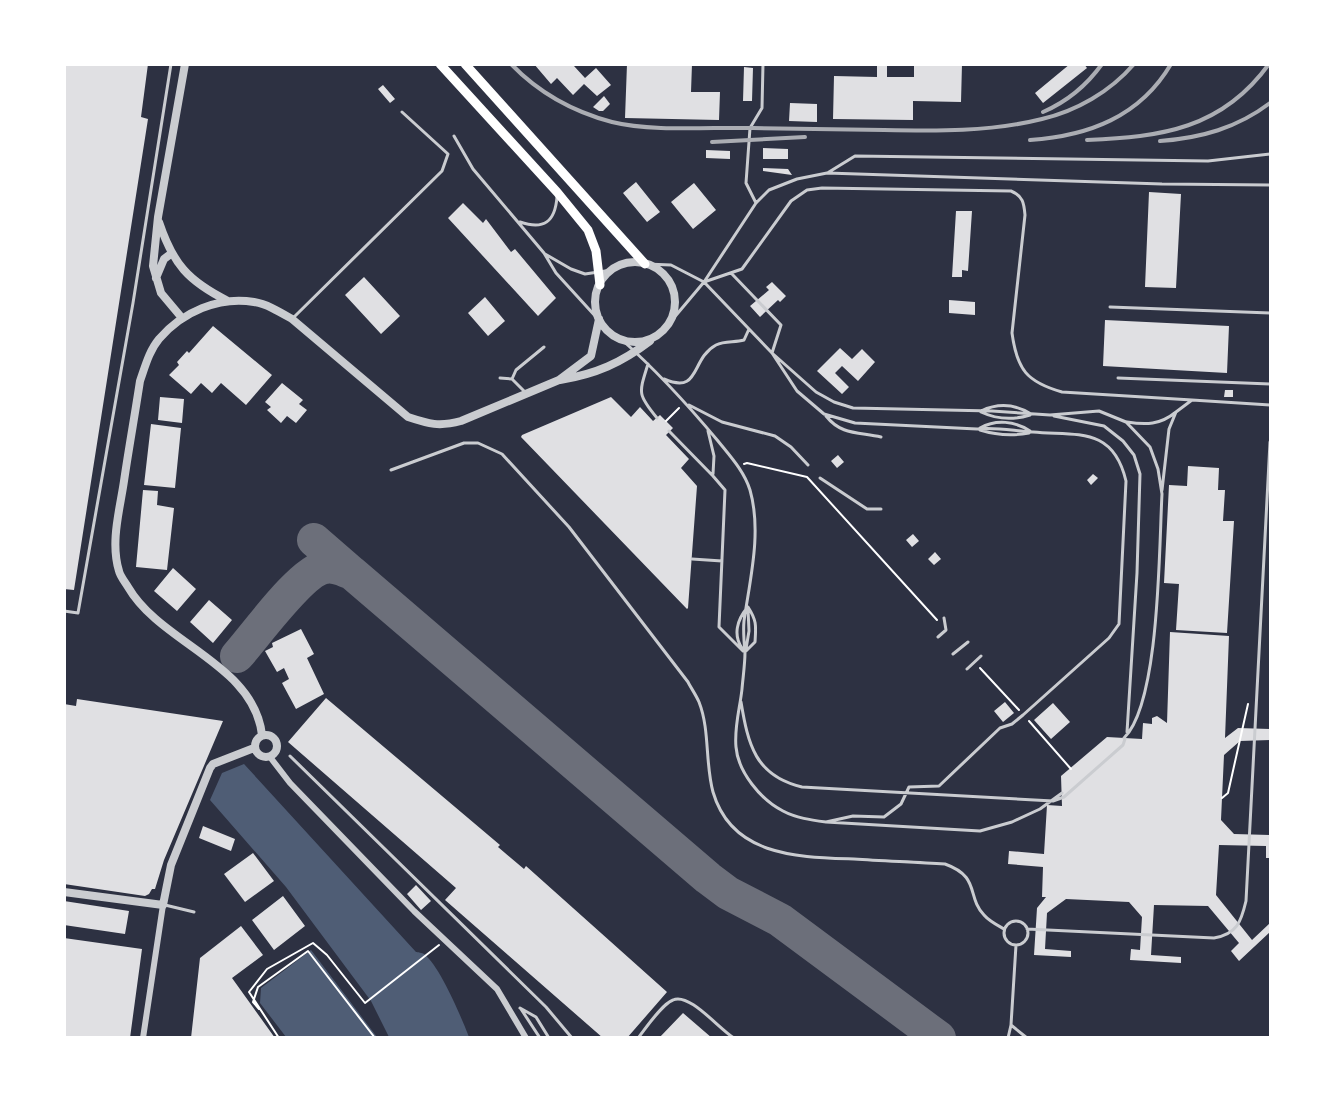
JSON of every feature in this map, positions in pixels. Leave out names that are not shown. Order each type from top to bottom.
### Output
[{"type":"highway","points":[[465,64],[645,264]]},
{"type":"highway","points":[[440,65],[557,192],[588,230],[596,251],[600,285]]},
{"type":"street","points":[[182,318],[160,293],[153,266],[158,217],[185,64]]},
{"type":"street","points":[[158,217],[167,246],[180,266],[203,289],[228,301]]},
{"type":"street","points":[[156,278],[164,259],[172,254]]},
{"type":"street","points":[[559,380],[585,376],[625,360],[658,334],[667,326],[675,306],[672,287],[661,272],[645,264],[629,263],[612,270],[600,285],[595,305],[605,329],[631,342],[642,342],[658,334]]},
{"type":"street","points":[[262,735],[257,712],[244,692],[216,666],[150,615],[132,595],[119,572],[115,539],[140,381],[158,340],[182,318],[209,305],[228,301],[255,302],[279,311],[292,319],[408,417],[430,425],[445,426],[559,380],[591,356],[599,319]]},
{"type":"street","points":[[143,1038],[171,865],[213,764],[252,749],[256,740],[262,735],[272,736],[277,745],[270,757],[262,757],[252,749]]},
{"type":"street","points":[[270,757],[285,777],[414,910],[497,989],[526,1038]]},
{"type":"street","points":[[64,892],[163,905]]},
{"type":"lane","points":[[64,611],[78,613],[133,303],[171,64]]},
{"type":"lane","points":[[756,203],[746,183],[750,128],[762,108],[763,64]]},
{"type":"lane","points":[[292,319],[442,171],[448,154],[402,112]]},
{"type":"lane","points":[[454,136],[473,169],[519,221],[544,253],[556,273],[599,319]]},
{"type":"lane","points":[[827,173],[855,156],[1208,161],[1270,154]]},
{"type":"lane","points":[[667,326],[704,282],[756,203],[770,190],[784,183],[827,173],[1162,184],[1270,185]]},
{"type":"lane","points":[[704,282],[742,269],[791,201],[807,190],[822,188],[1011,191],[1019,194],[1024,203],[1025,215],[1012,333],[1019,363],[1029,378],[1042,386],[1062,392],[1270,405]]},
{"type":"lane","points":[[519,221],[533,226],[544,224],[554,214],[557,192]]},
{"type":"lane","points":[[544,253],[571,269],[585,274],[612,270]]},
{"type":"lane","points":[[645,264],[671,266],[704,282],[772,353],[816,392],[834,402],[853,408],[979,412],[991,417],[1006,418],[1099,411],[1126,422],[1143,425],[1167,419],[1192,400]]},
{"type":"lane","points":[[731,273],[781,325],[772,353]]},
{"type":"lane","points":[[1110,307],[1270,313]]},
{"type":"lane","points":[[662,379],[680,385],[687,383],[708,351],[723,342],[744,340],[749,329]]},
{"type":"lane","points":[[621,339],[685,402],[739,466],[749,489],[755,515],[754,555],[748,607],[738,619],[737,641],[745,652]]},
{"type":"lane","points":[[512,379],[516,370],[544,348]]},
{"type":"lane","points":[[772,353],[797,391],[824,414],[834,426],[847,432],[880,437]]},
{"type":"lane","points":[[648,364],[641,398],[657,418]]},
{"type":"lane","points":[[500,378],[512,379],[526,394]]},
{"type":"lane","points":[[1118,378],[1270,384]]},
{"type":"lane","points":[[685,402],[710,418],[775,436],[791,447],[808,465]]},
{"type":"lane","points":[[979,412],[993,405],[1020,407],[1032,415]]},
{"type":"lane","points":[[1124,738],[1129,734],[1141,706],[1152,658],[1162,494],[1169,429],[1176,412]]},
{"type":"lane","points":[[824,414],[855,423],[1083,434],[1094,438],[1114,454],[1122,467],[1126,481],[1119,624],[1109,638],[1012,724],[1000,728],[939,786],[909,787],[901,804],[884,817],[853,816],[826,822]]},
{"type":"lane","points":[[741,702],[749,743],[764,766],[778,779],[802,787],[1053,801],[1064,797],[1123,745],[1129,727],[1140,474],[1134,455],[1123,441],[1104,426],[1050,415]]},
{"type":"lane","points":[[1126,422],[1150,447],[1158,469],[1162,494]]},
{"type":"lane","points":[[708,429],[714,456],[713,476]]},
{"type":"lane","points":[[669,431],[725,490],[719,627],[745,652]]},
{"type":"lane","points":[[1028,929],[1214,938],[1227,936],[1240,921],[1246,902],[1270,442]]},
{"type":"lane","points":[[391,470],[464,443],[478,443],[502,454],[569,528],[688,682],[699,702],[703,719],[706,756],[714,794],[721,812],[738,832],[755,843],[777,852],[803,857],[945,864],[957,868],[973,888],[982,914],[1004,929]]},
{"type":"lane","points":[[820,478],[867,509],[881,509]]},
{"type":"lane","points":[[692,559],[722,561]]},
{"type":"lane","points":[[748,607],[756,620],[756,631],[755,642],[745,652],[741,702],[736,728],[736,750],[743,769],[753,784],[767,800],[782,811],[802,819],[826,822],[980,831],[1012,822],[1040,809],[1062,793]]},
{"type":"lane","points":[[938,637],[945,630],[944,618]]},
{"type":"lane","points":[[953,654],[968,642]]},
{"type":"lane","points":[[967,669],[981,656]]},
{"type":"lane","points":[[290,756],[546,1007],[572,1038]]},
{"type":"lane","points":[[163,905],[194,912]]},
{"type":"lane","points":[[1014,920],[1024,923],[1028,929],[1027,939],[1016,945],[1007,942],[1003,933],[1004,929],[1014,920]]},
{"type":"lane","points":[[1008,1038],[1011,1025],[1016,945]]},
{"type":"lane","points":[[638,1038],[671,1000],[681,998],[690,1002],[734,1038]]},
{"type":"lane","points":[[512,1012],[520,1008]]},
{"type":"lane","points":[[520,1008],[540,1038]]},
{"type":"lane","points":[[520,1008],[536,1017],[549,1038]]},
{"type":"lane","points":[[1011,1025],[1027,1038]]},
{"type":"path","points":[[666,421],[675,412]]},
{"type":"path","points":[[744,464],[807,477],[945,630]]},
{"type":"path","points":[[1222,798],[1228,793],[1249,696]]},
{"type":"path","points":[[280,1038],[249,992],[267,969],[313,943],[327,955],[364,1003],[432,950]]},
{"type":"path","points":[[280,1038],[253,1002],[258,987],[308,951],[375,1038]]},
{"type":"water","points":[[244,764],[416,952],[430,960],[450,993],[469,1037],[389,1037],[371,1001],[286,887],[210,800],[222,773]]},
{"type":"water","points":[[311,950],[377,1037],[286,1037],[260,1003],[261,988]]},
{"type":"building","points":[[64,64],[148,64],[141,117],[148,119],[74,590],[64,589]]},
{"type":"building","points":[[534,64],[575,64],[574,66],[585,78],[596,68],[611,85],[597,96],[584,84],[573,95],[557,78],[551,84]]},
{"type":"building","points":[[627,64],[692,64],[691,92],[720,92],[719,120],[625,118]]},
{"type":"building","points":[[877,64],[887,64],[887,77],[914,77],[914,64],[962,64],[961,102],[913,101],[913,120],[833,119],[834,76],[877,77]]},
{"type":"building","points":[[1070,64],[1084,64],[1087,68],[1043,103],[1035,93]]},
{"type":"building","points":[[744,67],[753,68],[752,101],[743,101]]},
{"type":"building","points":[[383,85],[395,99],[390,103],[378,89]]},
{"type":"building","points":[[604,96],[610,104],[603,111],[599,111],[593,107]]},
{"type":"building","points":[[790,103],[817,104],[817,122],[789,121]]},
{"type":"building","points":[[763,148],[788,149],[788,159],[763,159]]},
{"type":"building","points":[[706,150],[730,151],[730,159],[706,158]]},
{"type":"building","points":[[763,168],[788,169],[792,175],[763,171]]},
{"type":"building","points":[[636,182],[660,212],[647,222],[623,193]]},
{"type":"building","points":[[694,183],[716,210],[693,229],[671,202]]},
{"type":"building","points":[[1149,192],[1181,194],[1176,288],[1145,287]]},
{"type":"building","points":[[463,203],[483,223],[486,219],[511,252],[515,249],[556,298],[538,316],[448,218]]},
{"type":"building","points":[[956,211],[972,211],[968,271],[962,270],[962,277],[952,277]]},
{"type":"building","points":[[364,277],[400,316],[381,334],[345,295]]},
{"type":"building","points":[[772,282],[786,296],[780,302],[778,300],[760,317],[750,306],[769,290],[766,287]]},
{"type":"building","points":[[485,297],[505,321],[488,336],[468,313]]},
{"type":"building","points":[[949,300],[975,302],[975,315],[949,313]]},
{"type":"building","points":[[1105,320],[1229,326],[1227,373],[1103,366]]},
{"type":"building","points":[[213,326],[272,375],[246,405],[221,383],[212,393],[201,383],[191,394],[169,375],[179,365],[177,362],[187,351],[189,353]]},
{"type":"building","points":[[840,348],[852,359],[862,349],[875,362],[858,381],[842,366],[835,373],[849,387],[842,394],[817,371]]},
{"type":"building","points":[[282,383],[303,400],[299,404],[307,410],[296,423],[287,416],[281,423],[267,410],[271,407],[265,402]]},
{"type":"building","points":[[1225,390],[1233,390],[1233,397],[1224,397]]},
{"type":"building","points":[[160,397],[184,399],[182,423],[158,420]]},
{"type":"building","points":[[611,397],[631,417],[640,407],[653,421],[660,415],[673,428],[666,435],[689,459],[681,468],[697,486],[687,609],[521,437]]},
{"type":"building","points":[[151,424],[181,428],[175,488],[144,485]]},
{"type":"building","points":[[838,455],[844,462],[837,468],[831,461]]},
{"type":"building","points":[[1188,466],[1219,468],[1218,490],[1225,490],[1223,521],[1234,521],[1227,633],[1176,630],[1179,584],[1164,583],[1169,485],[1187,486]]},
{"type":"building","points":[[1093,474],[1098,478],[1091,485],[1087,480]]},
{"type":"building","points":[[143,490],[158,491],[157,505],[174,508],[167,570],[136,567]]},
{"type":"building","points":[[913,534],[919,541],[912,547],[906,540]]},
{"type":"building","points":[[935,552],[941,559],[934,565],[928,559]]},
{"type":"building","points":[[173,568],[196,589],[177,611],[154,591]]},
{"type":"building","points":[[209,600],[232,620],[213,643],[190,622]]},
{"type":"building","points":[[301,629],[314,654],[307,658],[324,694],[296,709],[282,683],[289,679],[284,668],[277,672],[265,651],[273,647],[272,643]]},
{"type":"building","points":[[1170,632],[1229,636],[1225,738],[1238,728],[1270,729],[1270,740],[1240,741],[1224,755],[1221,820],[1234,834],[1270,835],[1270,858],[1266,858],[1266,846],[1219,845],[1216,895],[1252,940],[1270,923],[1270,932],[1239,961],[1231,951],[1239,943],[1208,906],[1154,905],[1151,955],[1181,957],[1181,963],[1130,960],[1131,949],[1140,950],[1142,917],[1129,902],[1066,899],[1047,913],[1045,949],[1071,951],[1071,957],[1034,955],[1037,908],[1046,897],[1042,897],[1043,867],[1008,864],[1009,851],[1044,854],[1047,805],[1062,806],[1061,776],[1107,737],[1142,739],[1143,723],[1152,724],[1152,718],[1157,716],[1167,723]]},
{"type":"building","points":[[326,698],[500,845],[498,847],[524,869],[526,866],[667,992],[627,1038],[603,1038],[445,900],[456,888],[288,742]]},
{"type":"building","points":[[77,699],[223,721],[164,860],[155,889],[145,896],[64,884],[64,704],[76,706]]},
{"type":"building","points":[[1005,702],[1014,713],[1003,722],[994,711]]},
{"type":"building","points":[[1053,703],[1070,722],[1051,739],[1034,720]]},
{"type":"building","points":[[203,826],[235,839],[231,851],[199,838]]},
{"type":"building","points":[[253,853],[274,881],[245,902],[224,874]]},
{"type":"building","points":[[416,885],[431,901],[421,910],[407,894]]},
{"type":"building","points":[[283,896],[305,926],[274,950],[252,920]]},
{"type":"building","points":[[64,901],[129,911],[125,934],[64,925]]},
{"type":"building","points":[[241,926],[263,955],[232,978],[275,1038],[191,1038],[200,958]]},
{"type":"building","points":[[64,938],[142,949],[130,1038],[64,1038]]},
{"type":"building","points":[[683,1013],[712,1038],[659,1038]]},
{"type":"taxiway","points":[[237,656],[291,592],[315,571],[332,567],[352,573],[314,540]]},
{"type":"taxiway","points":[[352,573],[708,878],[728,893],[780,920],[939,1038]]},
{"type":"railway","points":[[511,64],[533,84],[571,107],[598,118],[628,125],[682,128],[923,131],[1003,126],[1055,115],[1103,92],[1134,64]]},
{"type":"railway","points":[[1043,112],[1076,92],[1102,64]]},
{"type":"railway","points":[[1030,140],[1072,134],[1111,120],[1144,98],[1171,64]]},
{"type":"railway","points":[[1087,140],[1165,132],[1210,116],[1231,103],[1251,86],[1269,64]]},
{"type":"railway","points":[[1160,141],[1218,130],[1245,119],[1270,103]]},
{"type":"railway","points":[[712,142],[805,137]]}]
